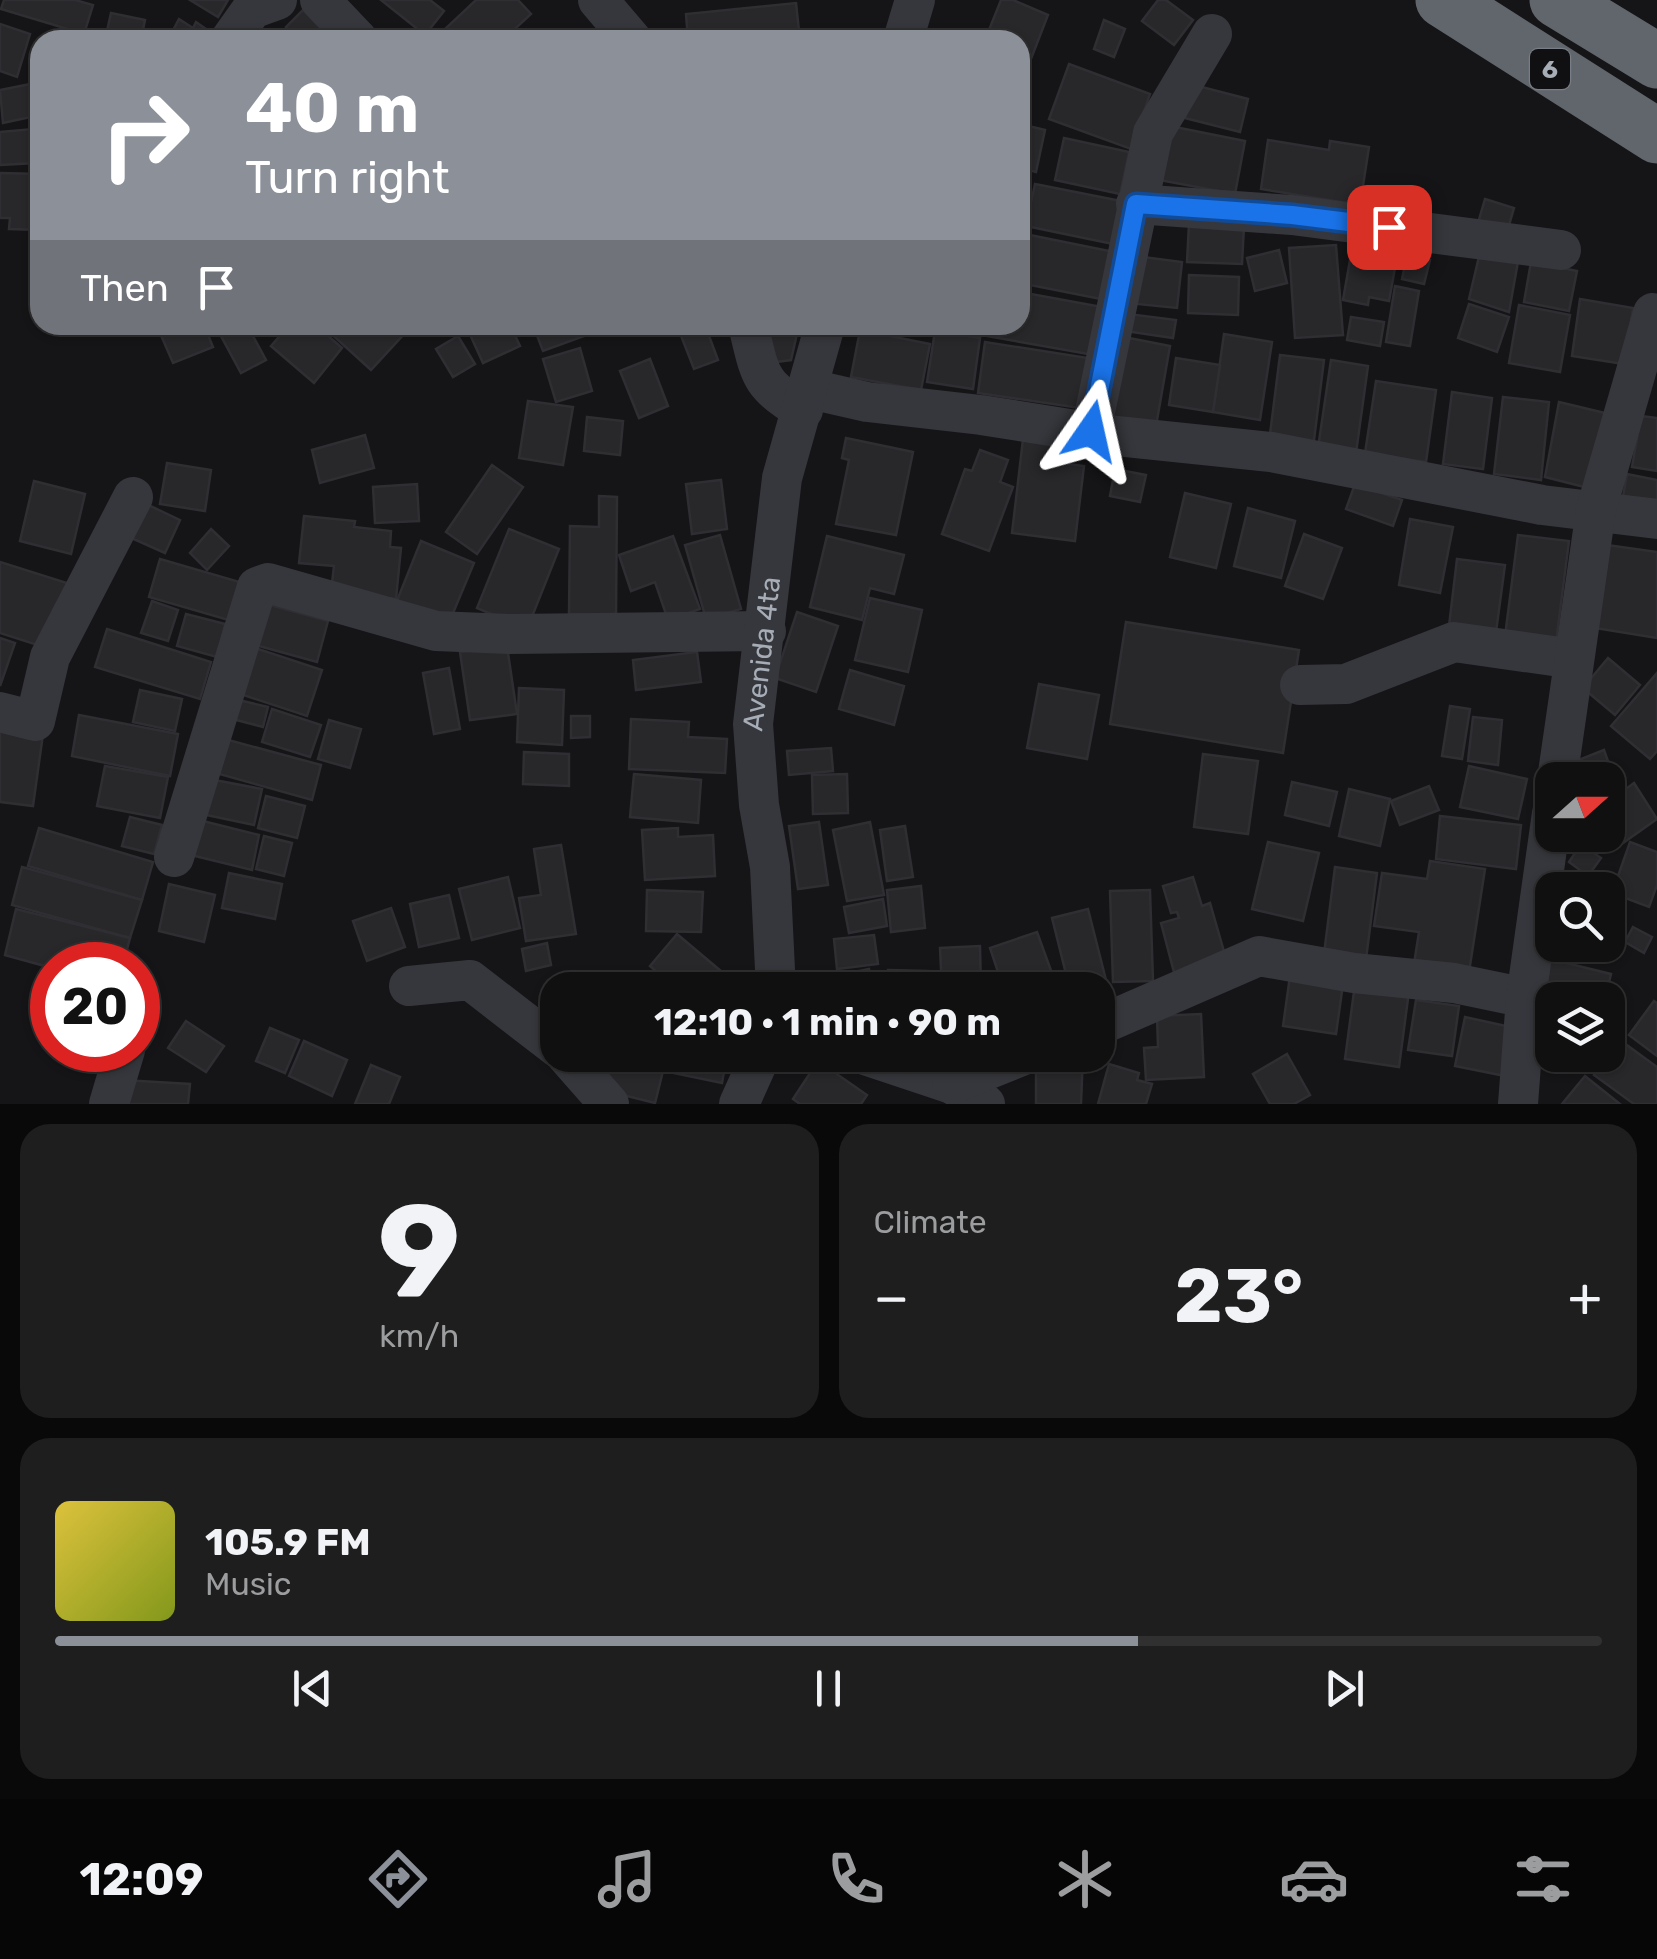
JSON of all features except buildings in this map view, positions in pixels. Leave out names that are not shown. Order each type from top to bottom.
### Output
[{"type":"highway","name":"6","points":[[1443,0],[1654,136]]},
{"type":"highway","name":"6","points":[[1557,0],[1657,61]]},
{"type":"street","points":[[237,30],[252,8],[277,0]]},
{"type":"street","points":[[320,0],[348,30]]},
{"type":"street","points":[[598,0],[624,30]]},
{"type":"street","points":[[906,30],[915,0]]},
{"type":"street","points":[[1091,431],[1153,133],[1212,34]]},
{"type":"street","points":[[1136,204],[1292,215],[1561,250]]},
{"type":"street","points":[[1560,762],[1596,510],[1653,314]]},
{"type":"street","points":[[751,335],[762,376],[775,394],[1271,452],[1542,505],[1657,518]]},
{"type":"street","name":"Avenida 4ta","points":[[775,972],[770,866],[752,724],[782,478],[823,335]]},
{"type":"street","points":[[0,712],[35,720],[50,657],[132,496]]},
{"type":"street","points":[[174,858],[257,587],[268,584],[436,631],[766,632]]},
{"type":"street","points":[[1300,684],[1346,684],[1454,642],[1574,659]]},
{"type":"street","points":[[1518,1104],[1526,998],[1547,852]]},
{"type":"street","points":[[1115,1019],[1259,956],[1526,998]]},
{"type":"street","points":[[410,986],[470,980],[540,1034]]},
{"type":"street","points":[[110,1104],[119,1072]]},
{"type":"street","points":[[581,1072],[609,1104]]},
{"type":"street","points":[[738,1104],[752,1072]]},
{"type":"street","points":[[910,1072],[968,1094],[1000,1072]]},
{"type":"route","points":[[1091,431],[1136,204],[1292,215],[1389,227]]}]
